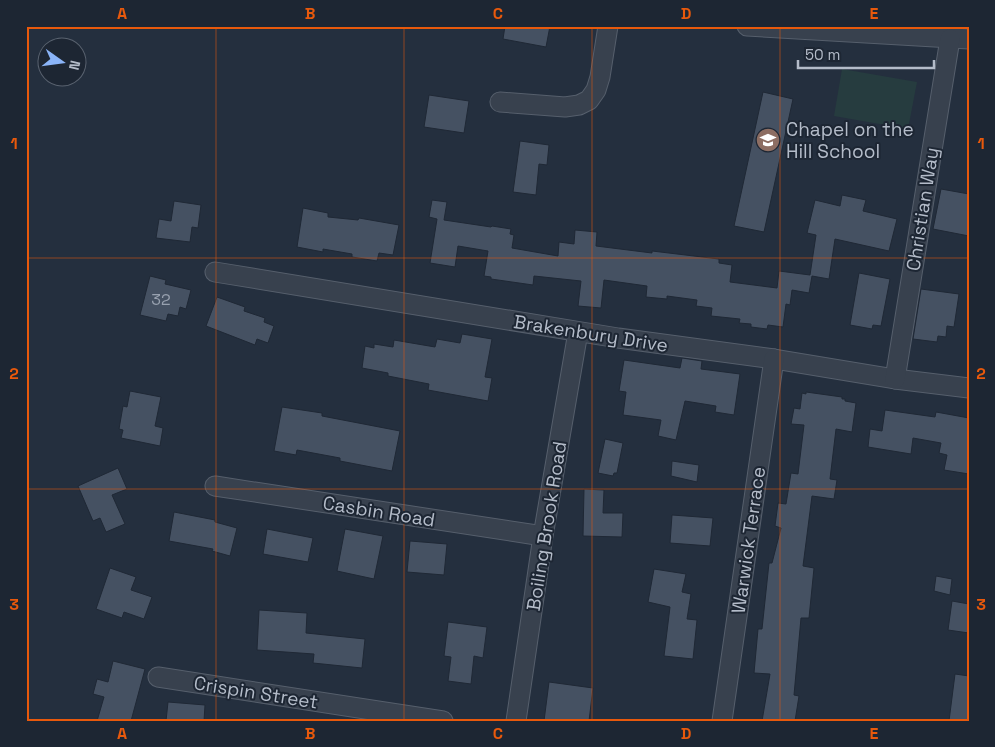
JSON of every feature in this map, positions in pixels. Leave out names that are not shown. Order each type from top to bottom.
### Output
[{"type":"street","points":[[500,102],[564,107],[579,105],[589,100],[596,90],[600,77],[608,26]]},
{"type":"street","points":[[747,26],[969,39]]},
{"type":"street","name":"Christian Way","points":[[895,379],[950,39]]},
{"type":"street","name":"Brakenbury Drive","points":[[215,272],[628,340],[774,359],[895,379],[969,388]]},
{"type":"street","name":"Boiling Brook Road","points":[[516,721],[542,536],[578,332]]},
{"type":"street","name":"Warwick Terrace","points":[[722,721],[774,359]]},
{"type":"street","name":"Casbin Road","points":[[215,486],[542,536]]},
{"type":"street","name":"Crispin Street","points":[[158,677],[443,721]]},
{"type":"green space","points":[[842,69],[917,82],[908,129],[834,116]]},
{"type":"building","points":[[505,26],[550,26],[546,47],[503,39]]},
{"type":"building","points":[[763,92],[793,99],[764,232],[734,226]]},
{"type":"building","points":[[429,95],[469,101],[464,133],[424,127]]},
{"type":"building","points":[[520,141],[549,145],[547,165],[539,164],[536,195],[513,192]]},
{"type":"building","points":[[941,189],[969,194],[969,236],[933,229]]},
{"type":"building","points":[[842,195],[866,200],[863,211],[897,219],[889,251],[835,239],[829,279],[812,276],[809,293],[792,290],[790,305],[786,304],[783,327],[768,325],[767,329],[751,327],[751,324],[739,323],[740,319],[711,316],[712,308],[696,306],[697,300],[667,296],[667,299],[646,297],[647,286],[604,280],[601,308],[578,306],[581,281],[534,276],[533,285],[491,279],[491,277],[484,276],[488,251],[458,246],[455,267],[430,263],[437,219],[429,217],[432,200],[447,202],[444,220],[511,229],[510,234],[514,235],[512,248],[558,256],[559,242],[574,244],[575,230],[597,232],[596,246],[719,259],[719,263],[732,265],[730,282],[777,288],[779,271],[810,275],[816,235],[807,233],[815,200],[840,206]]},
{"type":"building","points":[[174,201],[201,205],[198,228],[192,227],[190,242],[156,238],[159,219],[171,221]]},
{"type":"building","points":[[303,208],[328,213],[328,217],[358,220],[359,218],[399,225],[393,255],[379,253],[377,261],[352,257],[352,254],[323,249],[323,252],[297,247]]},
{"type":"building","points":[[859,273],[890,279],[881,326],[873,325],[872,329],[850,325]]},
{"type":"building","points":[[150,276],[166,280],[165,284],[191,290],[186,309],[180,307],[178,316],[168,314],[166,321],[140,315]]},
{"type":"building","points":[[921,289],[959,294],[954,327],[947,326],[946,337],[938,336],[937,342],[913,339]]},
{"type":"building","points":[[217,297],[245,307],[244,311],[265,318],[264,322],[274,326],[268,343],[257,339],[255,345],[206,326]]},
{"type":"building","points":[[462,334],[492,339],[485,377],[492,378],[488,401],[428,390],[429,384],[388,376],[388,373],[362,368],[365,346],[374,348],[374,344],[393,347],[394,340],[435,347],[437,339],[460,343]]},
{"type":"building","points":[[682,358],[702,361],[701,369],[740,374],[734,415],[715,412],[716,406],[685,401],[676,440],[658,436],[661,420],[623,415],[626,392],[619,391],[624,360],[680,368]]},
{"type":"building","points":[[130,391],[161,397],[155,426],[163,428],[160,446],[121,438],[123,430],[119,429],[123,406],[127,407]]},
{"type":"building","points":[[806,392],[842,397],[845,401],[856,403],[852,432],[836,429],[830,479],[837,480],[834,499],[812,496],[803,566],[814,568],[809,618],[801,618],[794,695],[799,696],[795,721],[762,721],[770,674],[754,673],[758,629],[762,629],[769,563],[772,563],[781,528],[775,526],[778,503],[786,504],[791,473],[798,474],[804,425],[791,424],[794,408],[800,409],[802,393],[806,394]]},
{"type":"building","points":[[282,407],[322,413],[322,416],[400,431],[392,471],[297,450],[296,455],[274,451]]},
{"type":"building","points":[[885,410],[935,417],[936,412],[969,418],[969,474],[944,470],[947,455],[939,453],[941,443],[913,438],[911,454],[868,447],[870,429],[882,431]]},
{"type":"building","points":[[605,439],[623,443],[617,473],[614,473],[613,476],[598,473]]},
{"type":"building","points":[[672,461],[699,465],[697,482],[671,476]]},
{"type":"building","points":[[118,468],[127,489],[112,495],[125,524],[106,532],[100,518],[93,521],[78,486]]},
{"type":"building","points":[[584,489],[604,490],[603,513],[623,513],[622,537],[583,536]]},
{"type":"building","points":[[174,512],[215,520],[215,522],[237,528],[230,556],[212,551],[213,549],[169,541]]},
{"type":"building","points":[[672,515],[713,518],[710,546],[670,543]]},
{"type":"building","points":[[267,529],[313,538],[308,562],[263,554]]},
{"type":"building","points":[[345,529],[383,536],[374,579],[337,571]]},
{"type":"building","points":[[410,541],[447,544],[444,575],[407,572]]},
{"type":"building","points":[[110,568],[136,577],[131,590],[152,597],[144,619],[124,612],[122,618],[96,609]]},
{"type":"building","points":[[654,569],[686,574],[682,592],[691,594],[687,619],[697,620],[693,659],[664,656],[670,607],[648,602]]},
{"type":"building","points":[[936,576],[952,579],[950,595],[934,591]]},
{"type":"building","points":[[952,601],[969,604],[969,633],[948,630]]},
{"type":"building","points":[[259,610],[307,613],[306,633],[365,639],[362,668],[313,663],[314,654],[257,650]]},
{"type":"building","points":[[448,622],[487,627],[483,658],[474,656],[471,684],[448,681],[451,657],[444,656]]},
{"type":"building","points":[[113,661],[145,669],[131,721],[97,721],[104,697],[93,694],[97,679],[108,682]]},
{"type":"building","points":[[955,674],[969,676],[969,721],[949,721]]},
{"type":"building","points":[[549,682],[593,688],[589,721],[544,721]]},
{"type":"building","points":[[168,702],[205,705],[204,721],[166,721]]},
{"type":"place","name":"Chapel on the Hill School","points":[[768,140]]}]
